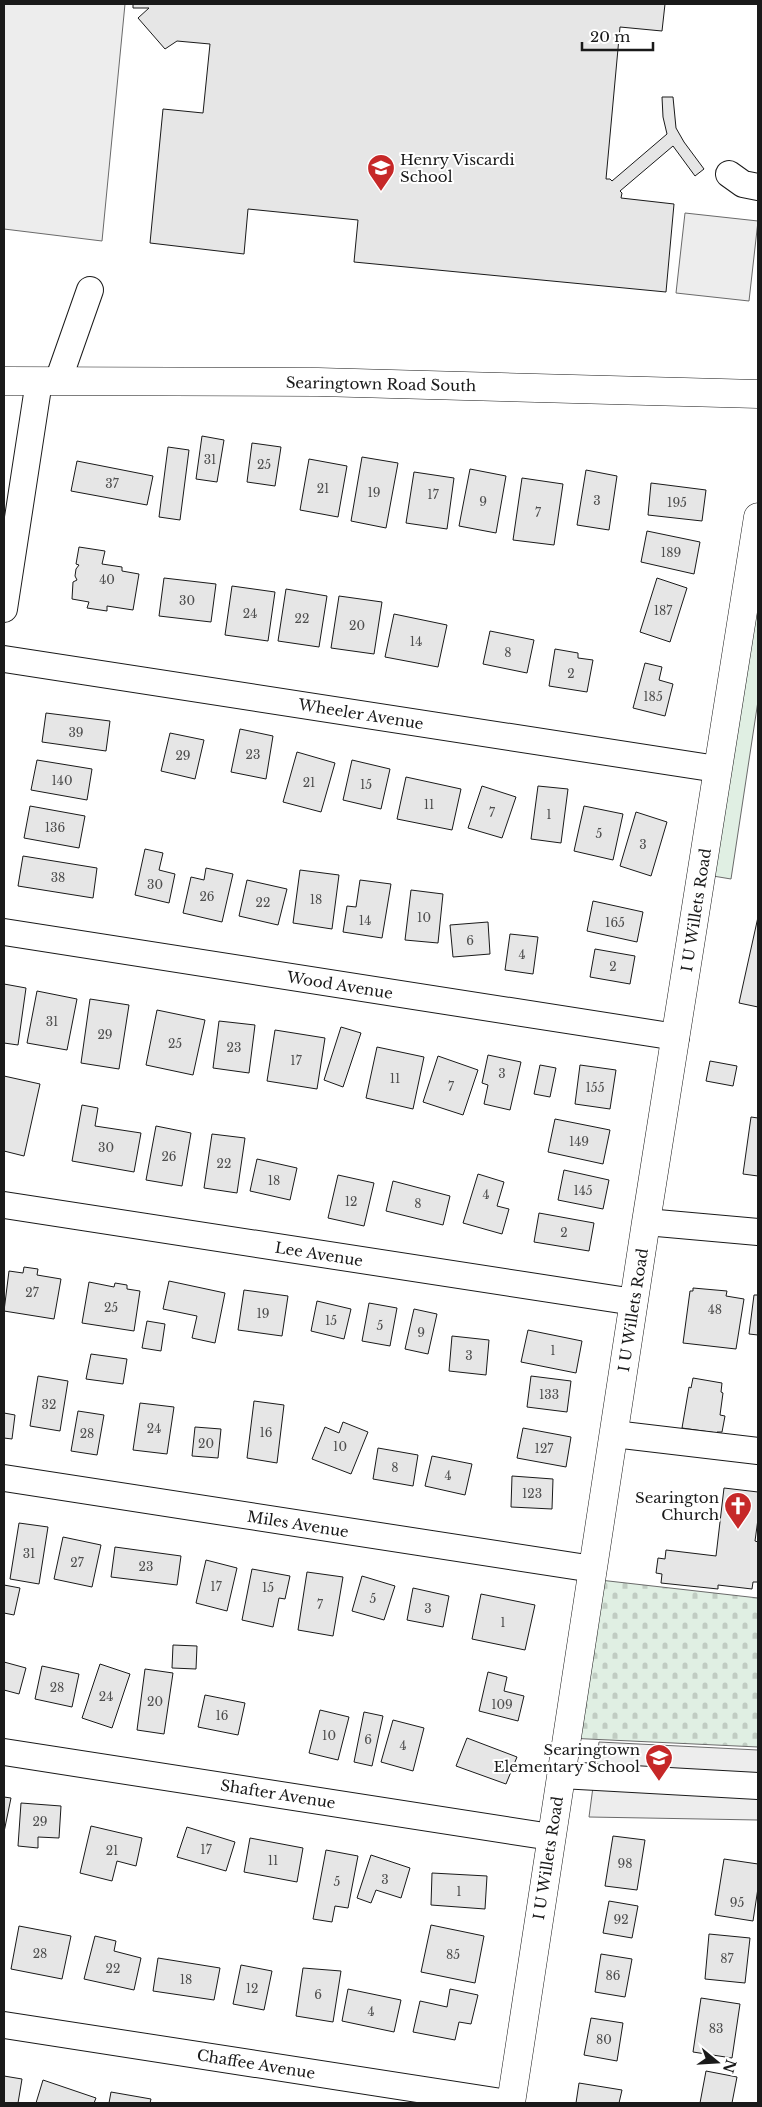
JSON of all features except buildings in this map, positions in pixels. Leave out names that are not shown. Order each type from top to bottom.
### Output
[{"type":"main road","name":"Searingtown Road South","points":[[4,381],[318,382],[758,394]]},
{"type":"main road","name":"I U Willets Road","points":[[510,2103],[646,1222],[758,517]]},
{"type":"street","points":[[729,174],[743,184],[758,187]]},
{"type":"street","points":[[4,609],[48,381],[90,290]]},
{"type":"street","name":"Wheeler Avenue","points":[[4,659],[717,769]]},
{"type":"street","name":"Wood Avenue","points":[[4,932],[676,1037]]},
{"type":"street","name":"Lee Avenue","points":[[4,1205],[634,1302]]},
{"type":"street","points":[[646,1222],[758,1232]]},
{"type":"street","points":[[614,1434],[758,1451]]},
{"type":"street","name":"Miles Avenue","points":[[4,1478],[593,1569]]},
{"type":"street","name":"Shafter Avenue","points":[[4,1752],[551,1837]]},
{"type":"street","points":[[561,1775],[758,1786]]},
{"type":"street","name":"Chaffee Avenue","points":[[4,2025],[510,2103]]},
{"type":"green space","points":[[758,548],[758,701],[731,879],[707,875]]},
{"type":"green space","points":[[591,1579],[758,1598],[758,1747],[567,1738]]},
{"type":"shaded area","points":[[4,4],[125,4],[102,241],[4,229]]},
{"type":"shaded area","points":[[685,213],[758,221],[749,301],[676,293]]},
{"type":"shaded area","name":"Searingtown Elementary School","points":[[599,1742],[758,1750],[758,1820],[589,1817]]},
{"type":"place","name":"Henry Viscardi School","points":[[381,192]]},
{"type":"place","name":"Searington Church","points":[[738,1530]]},
{"type":"place","name":"Searingtown Elementary School","points":[[659,1782]]}]
